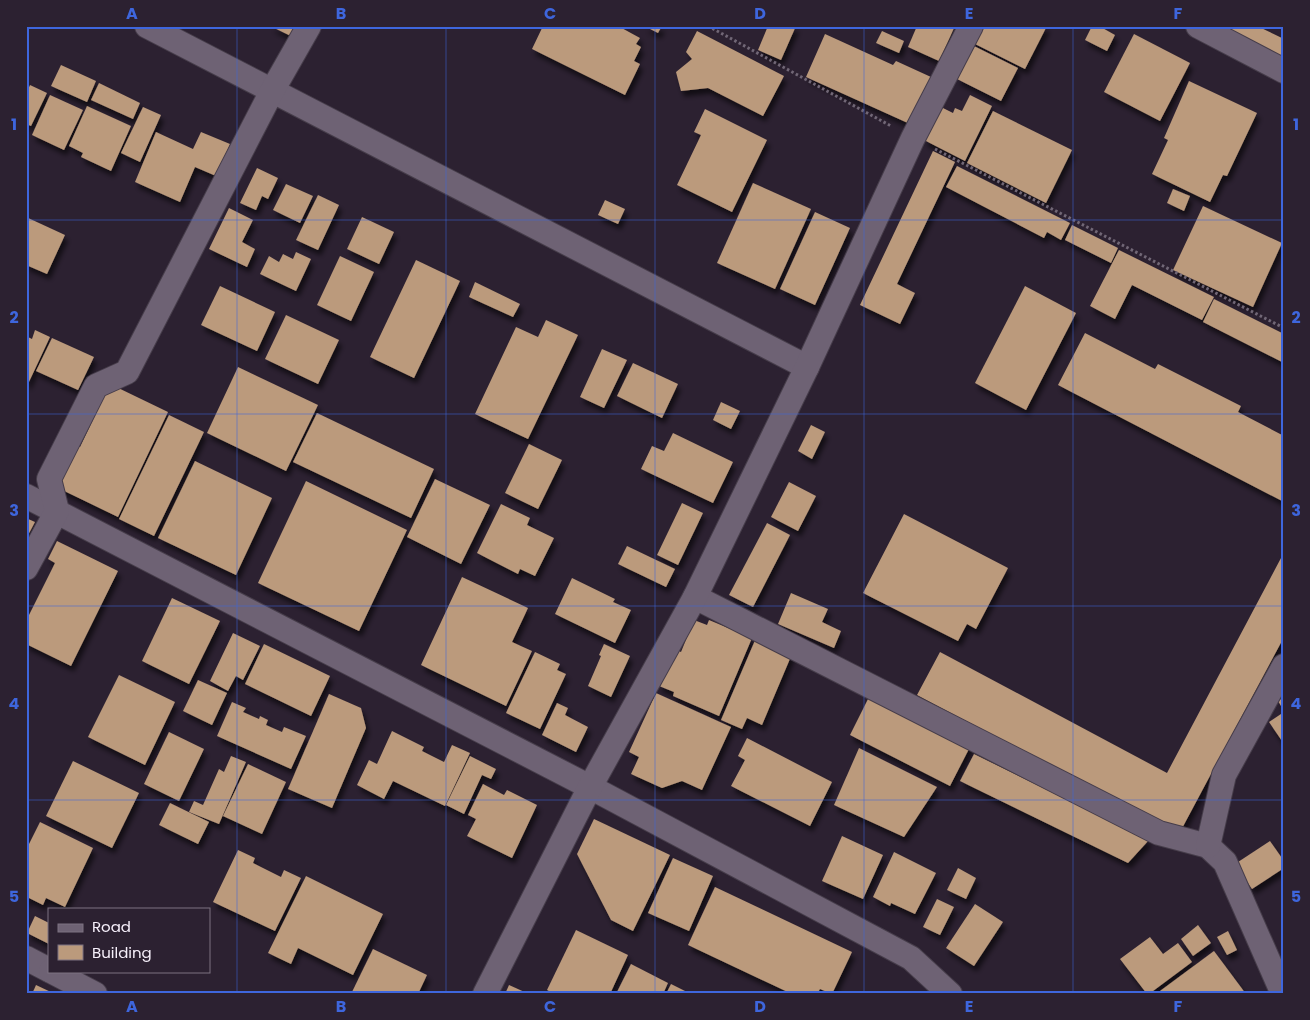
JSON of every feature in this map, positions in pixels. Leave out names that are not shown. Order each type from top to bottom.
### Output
[{"type":"street","points":[[147,26],[808,367]]},
{"type":"street","points":[[26,568],[57,511],[49,479],[96,386],[127,372],[272,91],[309,26]]},
{"type":"street","points":[[485,994],[590,787],[695,597],[808,367],[913,138],[971,26]]},
{"type":"street","points":[[1198,26],[1284,71]]},
{"type":"street","points":[[26,496],[590,787],[911,958],[950,994]]},
{"type":"street","points":[[695,597],[1159,833],[1208,846],[1225,862],[1283,994]]},
{"type":"street","points":[[1208,846],[1224,775],[1284,666]]},
{"type":"street","points":[[26,958],[48,970]]},
{"type":"street","points":[[52,972],[96,994]]},
{"type":"path","points":[[708,26],[913,138],[1284,328]]},
{"type":"building","points":[[270,26],[301,26],[295,38]]},
{"type":"building","points":[[543,26],[618,26],[640,38],[636,44],[641,47],[634,61],[640,64],[625,95],[532,49]]},
{"type":"building","points":[[644,26],[662,26],[658,33]]},
{"type":"building","points":[[768,26],[796,26],[781,60],[758,50]]},
{"type":"building","points":[[917,26],[955,26],[939,61],[908,47]]},
{"type":"building","points":[[979,26],[1047,26],[1025,69],[971,42]]},
{"type":"building","points":[[1092,26],[1099,26],[1115,35],[1107,51],[1085,40]]},
{"type":"building","points":[[1218,26],[1257,26],[1284,39],[1284,56],[1283,58]]},
{"type":"building","points":[[697,31],[784,76],[763,116],[708,88],[681,91],[676,72],[692,59],[686,52]]},
{"type":"building","points":[[882,31],[904,41],[899,53],[876,43]]},
{"type":"building","points":[[825,34],[893,65],[896,61],[931,77],[910,124],[806,77]]},
{"type":"building","points":[[1134,34],[1190,63],[1160,121],[1104,92]]},
{"type":"building","points":[[974,46],[1018,68],[1001,101],[957,79]]},
{"type":"building","points":[[61,65],[96,81],[87,102],[51,86]]},
{"type":"building","points":[[1189,81],[1257,113],[1227,176],[1223,175],[1210,202],[1152,174],[1168,140],[1164,138]]},
{"type":"building","points":[[99,83],[140,103],[133,119],[91,100]]},
{"type":"building","points":[[30,85],[47,93],[31,126],[26,124],[26,94]]},
{"type":"building","points":[[50,95],[83,110],[64,150],[32,135]]},
{"type":"building","points":[[970,95],[992,106],[965,161],[924,140],[941,107],[953,113],[955,108],[962,111]]},
{"type":"building","points":[[87,106],[131,126],[111,171],[81,157],[83,153],[69,146]]},
{"type":"building","points":[[143,107],[161,115],[140,162],[121,153]]},
{"type":"building","points":[[705,109],[767,140],[732,212],[677,185],[701,135],[694,132]]},
{"type":"building","points":[[993,111],[1072,150],[1046,203],[967,163]]},
{"type":"building","points":[[156,132],[193,149],[201,132],[230,144],[216,176],[195,167],[180,202],[135,182]]},
{"type":"building","points":[[933,151],[955,162],[897,284],[915,293],[900,324],[860,305]]},
{"type":"building","points":[[957,166],[1070,223],[1061,240],[1047,232],[1044,238],[946,187]]},
{"type":"building","points":[[257,168],[278,178],[268,199],[262,196],[256,210],[240,203]]},
{"type":"building","points":[[753,183],[811,209],[775,289],[717,263]]},
{"type":"building","points":[[286,184],[313,196],[300,223],[273,210]]},
{"type":"building","points":[[1173,189],[1190,196],[1184,211],[1167,203]]},
{"type":"building","points":[[318,195],[339,205],[318,250],[296,240]]},
{"type":"building","points":[[605,200],[625,209],[618,224],[598,215]]},
{"type":"building","points":[[1203,206],[1282,243],[1253,307],[1173,270]]},
{"type":"building","points":[[229,208],[253,220],[242,242],[255,249],[247,267],[209,249]]},
{"type":"building","points":[[815,212],[850,228],[815,305],[780,289]]},
{"type":"building","points":[[26,217],[65,235],[47,274],[26,265]]},
{"type":"building","points":[[362,217],[394,232],[379,264],[347,249]]},
{"type":"building","points":[[1072,225],[1118,248],[1111,263],[1065,240]]},
{"type":"building","points":[[1119,250],[1214,297],[1202,320],[1132,285],[1115,319],[1090,306]]},
{"type":"building","points":[[296,252],[311,259],[296,291],[260,274],[269,256],[279,262],[283,254],[293,259]]},
{"type":"building","points":[[340,256],[374,272],[351,321],[317,305]]},
{"type":"building","points":[[416,260],[460,281],[414,378],[370,357]]},
{"type":"building","points":[[475,282],[520,304],[513,317],[469,297]]},
{"type":"building","points":[[220,286],[275,312],[257,351],[201,325]]},
{"type":"building","points":[[1025,286],[1076,313],[1026,410],[975,383]]},
{"type":"building","points":[[1214,299],[1284,334],[1284,363],[1203,322]]},
{"type":"building","points":[[286,315],[339,340],[318,384],[265,359]]},
{"type":"building","points":[[546,320],[578,335],[528,439],[475,414],[516,327],[538,337]]},
{"type":"building","points":[[35,330],[50,337],[28,384],[26,383],[26,336],[32,339]]},
{"type":"building","points":[[1085,333],[1155,369],[1158,364],[1241,406],[1238,412],[1284,436],[1284,502],[1058,385]]},
{"type":"building","points":[[52,338],[94,357],[78,390],[36,371]]},
{"type":"building","points":[[602,349],[627,360],[604,408],[580,397]]},
{"type":"building","points":[[633,363],[678,384],[662,418],[617,396]]},
{"type":"building","points":[[238,367],[318,405],[286,471],[207,433]]},
{"type":"building","points":[[110,384],[168,412],[118,517],[56,487],[76,445],[80,447]]},
{"type":"building","points":[[721,402],[740,411],[731,429],[713,420]]},
{"type":"building","points":[[317,413],[434,469],[411,518],[293,462]]},
{"type":"building","points":[[169,415],[204,432],[154,536],[119,519]]},
{"type":"building","points":[[811,425],[825,432],[812,459],[798,451]]},
{"type":"building","points":[[673,433],[733,462],[713,503],[641,469],[652,446],[664,451]]},
{"type":"building","points":[[529,444],[562,460],[538,509],[505,493]]},
{"type":"building","points":[[195,461],[272,498],[236,575],[158,538]]},
{"type":"building","points":[[435,479],[490,505],[461,564],[407,537]]},
{"type":"building","points":[[306,481],[407,530],[359,631],[258,583]]},
{"type":"building","points":[[789,482],[816,496],[798,531],[771,517]]},
{"type":"building","points":[[682,503],[703,513],[678,565],[657,555]]},
{"type":"building","points":[[501,504],[530,518],[527,525],[554,538],[535,576],[520,569],[518,574],[477,553]]},
{"type":"building","points":[[904,514],[1008,568],[976,629],[967,624],[958,641],[863,593]]},
{"type":"building","points":[[26,518],[35,522],[26,539]]},
{"type":"building","points":[[767,523],[790,535],[753,607],[729,595]]},
{"type":"building","points":[[57,541],[118,571],[71,666],[26,644],[26,621],[55,563],[48,559]]},
{"type":"building","points":[[627,546],[675,569],[666,587],[618,564]]},
{"type":"building","points":[[1281,558],[1284,559],[1284,637],[1179,834],[917,695],[940,652],[1167,773]]},
{"type":"building","points":[[462,577],[528,608],[512,642],[532,651],[506,706],[421,665]]},
{"type":"building","points":[[572,578],[615,599],[613,602],[631,610],[615,643],[555,614]]},
{"type":"building","points":[[791,593],[828,609],[822,622],[841,631],[834,648],[778,624]]},
{"type":"building","points":[[172,598],[220,621],[189,684],[142,661]]},
{"type":"building","points":[[694,620],[707,625],[709,620],[752,638],[719,716],[673,696],[674,692],[659,686],[675,649],[681,652]]},
{"type":"building","points":[[233,633],[260,646],[243,680],[236,676],[228,691],[210,681]]},
{"type":"building","points":[[756,638],[792,654],[762,725],[747,718],[742,729],[721,720]]},
{"type":"building","points":[[264,644],[330,676],[311,716],[245,684]]},
{"type":"building","points":[[604,644],[630,656],[611,697],[588,686]]},
{"type":"building","points":[[535,652],[560,664],[557,670],[566,674],[540,729],[506,713]]},
{"type":"building","points":[[119,675],[175,702],[145,765],[88,737]]},
{"type":"building","points":[[198,680],[227,693],[212,725],[183,711]]},
{"type":"building","points":[[656,693],[731,727],[702,790],[682,781],[662,788],[631,774],[639,757],[629,752]]},
{"type":"building","points":[[329,694],[361,708],[366,728],[332,808],[288,789]]},
{"type":"building","points":[[870,695],[971,745],[950,786],[850,735]]},
{"type":"building","points":[[1284,697],[1284,711],[1278,701]]},
{"type":"building","points":[[232,702],[246,708],[243,712],[259,719],[260,716],[268,720],[266,725],[282,732],[284,727],[306,736],[291,769],[217,736]]},
{"type":"building","points":[[557,703],[568,708],[565,715],[588,727],[576,752],[542,735]]},
{"type":"building","points":[[1284,712],[1284,744],[1269,722]]},
{"type":"building","points":[[392,731],[424,747],[422,751],[444,762],[452,745],[470,753],[445,806],[393,781],[384,799],[357,785],[369,760],[377,764]]},
{"type":"building","points":[[169,732],[204,749],[179,801],[144,784]]},
{"type":"building","points":[[747,738],[832,782],[810,826],[731,786],[745,760],[738,756]]},
{"type":"building","points":[[859,748],[937,787],[904,837],[834,805]]},
{"type":"building","points":[[974,754],[1149,840],[1128,863],[960,781]]},
{"type":"building","points":[[231,756],[246,762],[219,824],[189,812],[194,801],[203,805],[219,769],[224,772]]},
{"type":"building","points":[[470,756],[496,769],[491,779],[482,775],[464,814],[446,805]]},
{"type":"building","points":[[73,761],[139,793],[112,848],[46,816]]},
{"type":"building","points":[[248,764],[286,782],[262,834],[223,816]]},
{"type":"building","points":[[483,784],[504,795],[507,790],[537,805],[512,858],[467,836],[476,819],[468,815]]},
{"type":"building","points":[[170,803],[209,822],[198,844],[159,825]]},
{"type":"building","points":[[594,819],[670,855],[633,931],[611,920],[577,854]]},
{"type":"building","points":[[40,822],[93,848],[65,907],[46,898],[43,905],[29,898],[26,904],[26,850]]},
{"type":"building","points":[[842,836],[883,855],[863,899],[822,881]]},
{"type":"building","points":[[1270,841],[1284,861],[1284,868],[1252,889],[1235,864]]},
{"type":"building","points":[[238,850],[255,858],[253,863],[281,877],[284,870],[301,878],[275,931],[213,902]]},
{"type":"building","points":[[894,852],[936,873],[915,914],[891,903],[890,906],[873,897]]},
{"type":"building","points":[[673,858],[713,876],[689,931],[648,913]]},
{"type":"building","points":[[958,868],[976,878],[966,899],[947,890]]},
{"type":"building","points":[[306,876],[383,914],[353,975],[298,948],[291,964],[268,953]]},
{"type":"building","points":[[715,887],[852,952],[832,994],[820,989],[817,994],[792,994],[688,945]]},
{"type":"building","points":[[937,899],[954,907],[940,935],[923,927]]},
{"type":"building","points":[[975,904],[1003,922],[974,966],[946,948]]},
{"type":"building","points":[[35,916],[48,922],[48,944],[27,933]]},
{"type":"building","points":[[1198,925],[1211,943],[1193,956],[1181,939]]},
{"type":"building","points":[[576,930],[628,955],[610,994],[554,994],[547,990]]},
{"type":"building","points":[[1228,931],[1237,950],[1227,955],[1217,937]]},
{"type":"building","points":[[1150,937],[1163,954],[1178,943],[1192,962],[1147,994],[1120,959]]},
{"type":"building","points":[[373,949],[427,975],[418,994],[351,994]]},
{"type":"building","points":[[1214,951],[1246,994],[1156,994]]},
{"type":"building","points":[[631,964],[668,983],[663,994],[616,994]]},
{"type":"building","points":[[671,984],[691,994],[666,994]]},
{"type":"building","points":[[36,985],[55,994],[32,994]]},
{"type":"building","points":[[509,985],[529,994],[505,994]]}]
